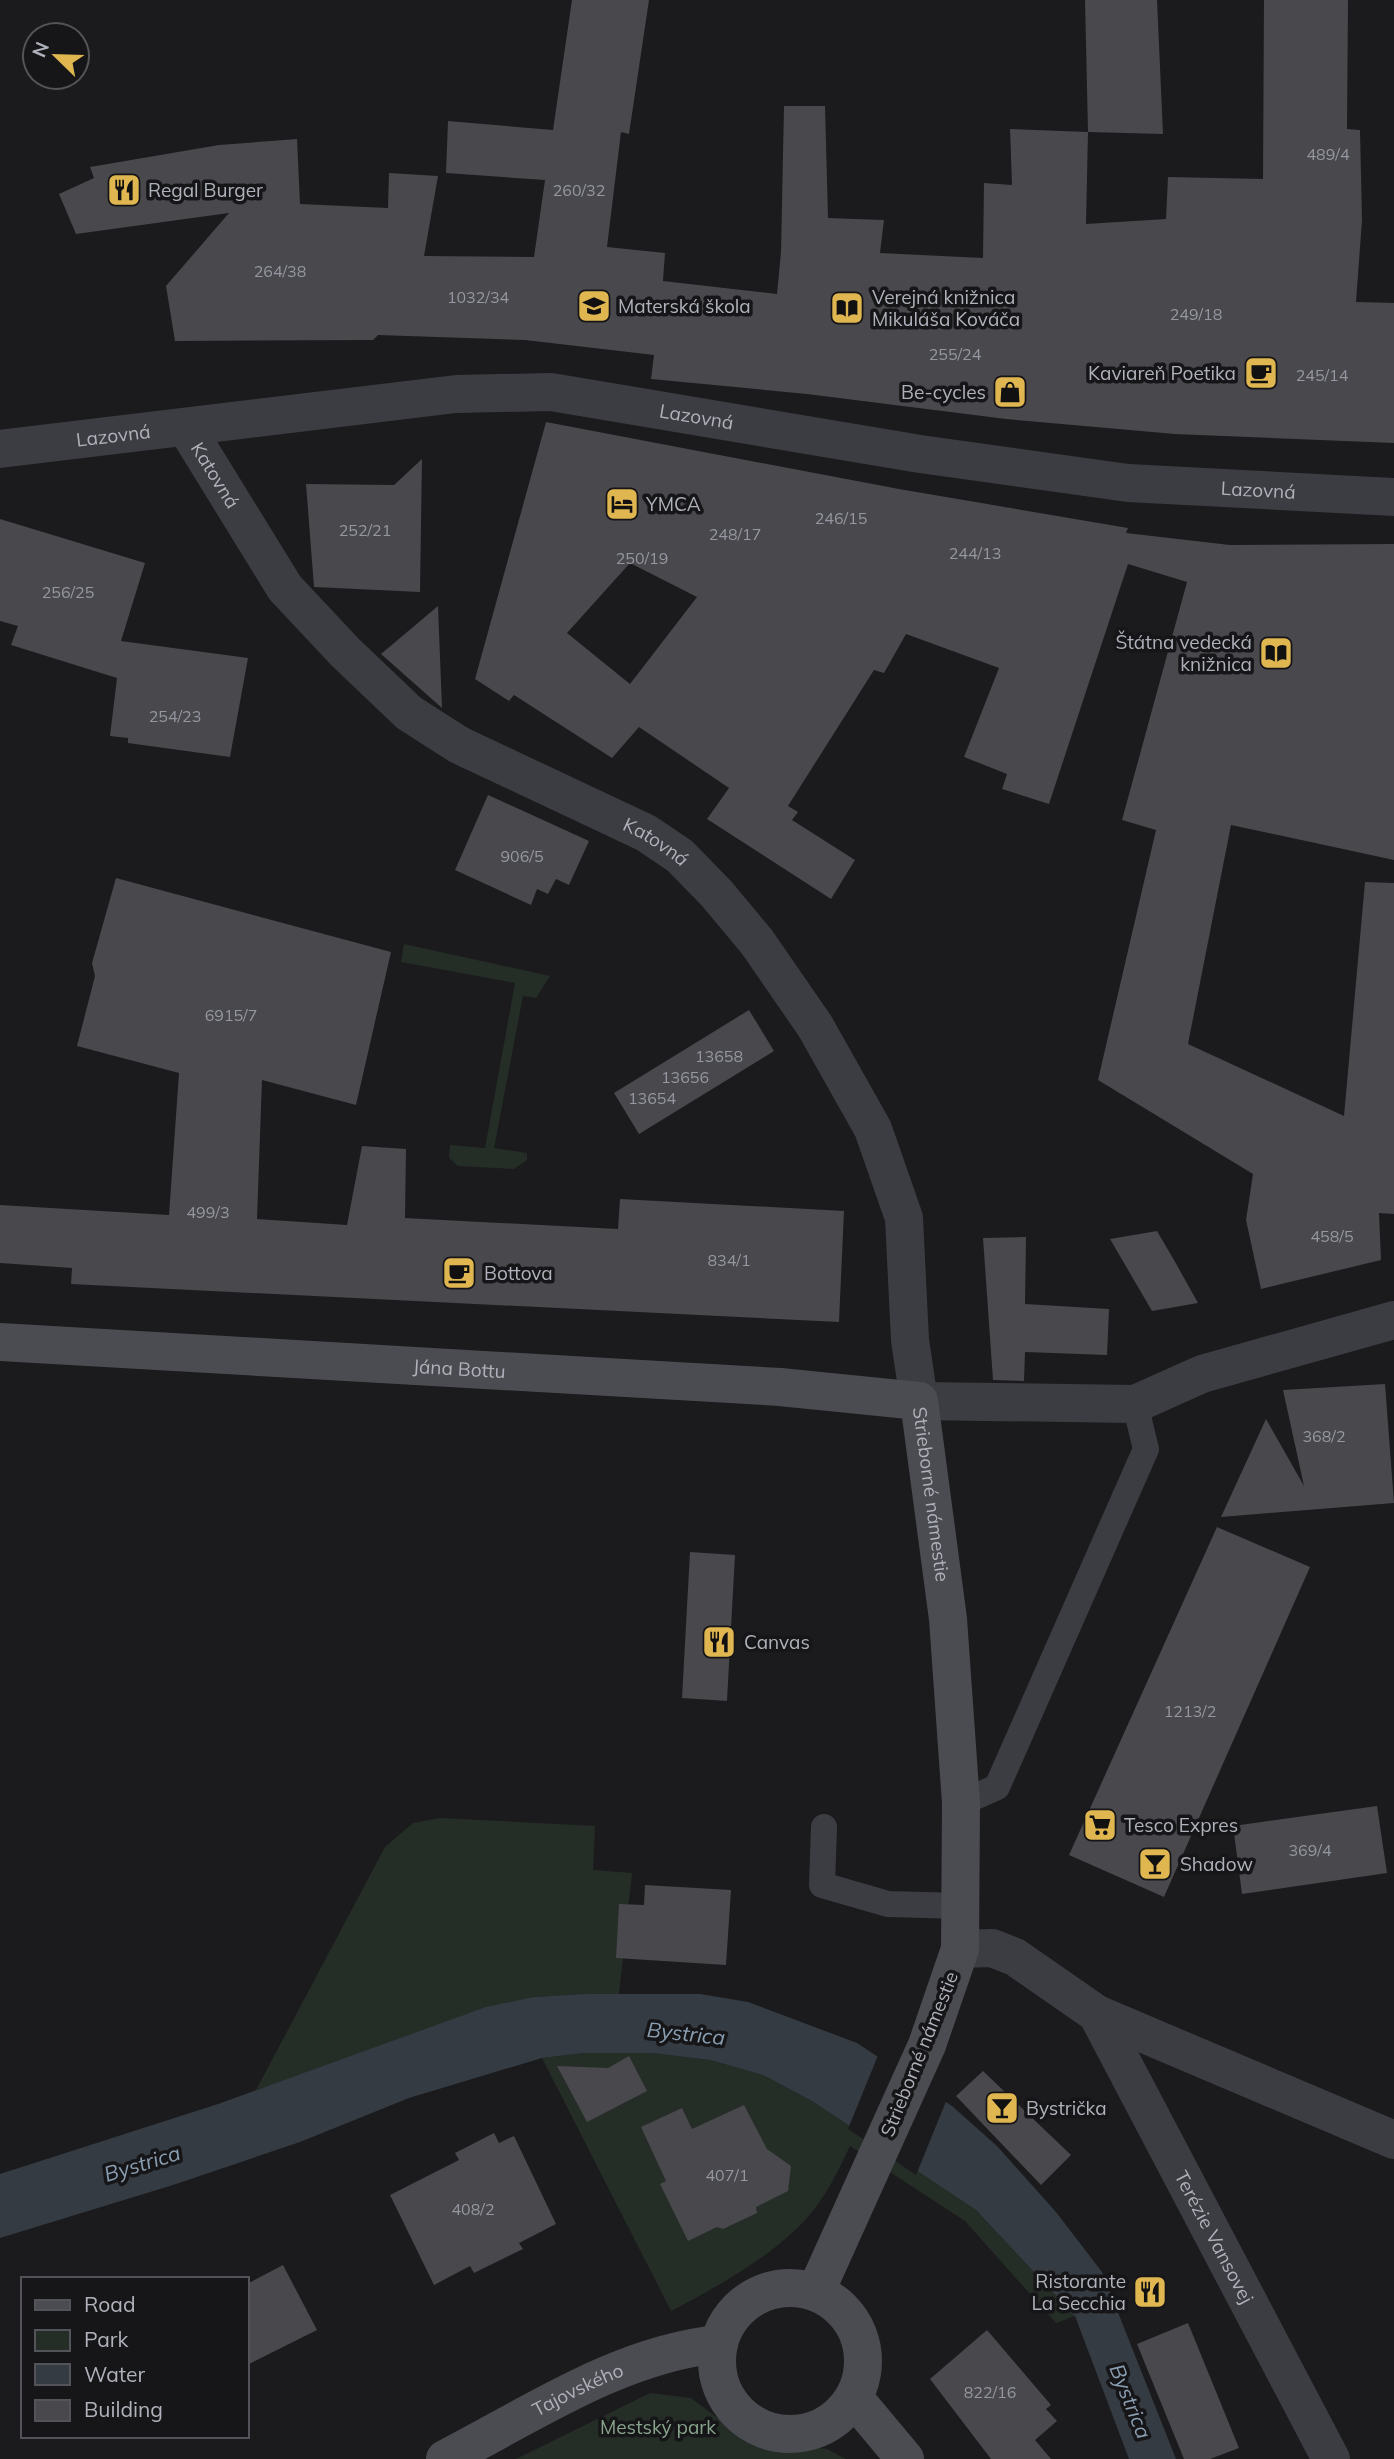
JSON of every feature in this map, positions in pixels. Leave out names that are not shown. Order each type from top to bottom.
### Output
[{"type":"street","name":"Lazovná","points":[[0,449],[187,429],[456,394],[551,392],[906,451],[1128,484],[1394,497]]},
{"type":"street","name":"Katovná","points":[[187,429],[285,588],[345,652],[409,713],[459,746],[646,834],[680,856],[718,894],[757,942],[821,1037],[873,1129],[891,1180],[904,1218],[910,1340],[919,1401]]},
{"type":"street","name":"Strieborné námestie","points":[[816,2291],[920,2062],[950,1985],[960,1949],[961,1803],[948,1619],[919,1401],[1135,1404],[1202,1374],[1394,1323]]},
{"type":"street","name":"Jána Bottu","points":[[0,1342],[780,1387],[919,1401]]},
{"type":"street","name":"Terézie Vansovej","points":[[960,1949],[992,1948],[1015,1957],[1097,2014],[1394,2140]]},
{"type":"street","name":"Terézie Vansovej","points":[[1097,2014],[1331,2459]]},
{"type":"street","points":[[795,2287],[816,2291],[834,2302],[849,2317],[859,2336],[864,2357],[854,2398],[839,2416],[819,2428],[785,2433],[752,2424],[734,2409],[722,2389],[717,2367],[719,2344],[726,2325],[738,2308],[755,2296],[775,2288],[795,2287]]},
{"type":"street","name":"Tajovského","points":[[445,2459],[604,2376],[651,2357],[691,2347],[719,2344]]},
{"type":"street","points":[[854,2398],[905,2459]]},
{"type":"lane","points":[[961,1803],[997,1787],[1146,1449],[1135,1404]]},
{"type":"lane","points":[[824,1827],[822,1885],[888,1904],[960,1906]]},
{"type":"green space","points":[[404,944],[550,976],[536,998],[523,996],[494,1148],[527,1153],[527,1160],[514,1169],[458,1166],[449,1158],[450,1145],[485,1148],[515,983],[401,962]]},
{"type":"green space","points":[[440,1818],[595,1826],[593,1870],[632,1873],[619,1994],[534,1997],[256,2090],[385,1847],[413,1823]]},
{"type":"green space","points":[[584,2053],[652,2053],[710,2060],[763,2075],[812,2101],[976,2210],[1075,2316],[1056,2323],[965,2221],[850,2146],[821,2200],[786,2238],[729,2279],[671,2311],[542,2058]]},
{"type":"green space","name":"Mestský park","points":[[650,2393],[691,2398],[731,2428],[765,2443],[827,2449],[846,2459],[516,2459]]},
{"type":"water","name":"Bystrica","points":[[700,1994],[748,2002],[857,2043],[952,2106],[997,2146],[1056,2212],[1102,2272],[1176,2459],[1129,2459],[1075,2316],[976,2210],[812,2101],[763,2075],[710,2060],[652,2053],[584,2053],[542,2058],[409,2098],[300,2142],[173,2185],[0,2238],[0,2174],[218,2104],[486,2007],[534,1997]]},
{"type":"pier","points":[[879,2053],[947,2099],[916,2175],[848,2129]]},
{"type":"building","points":[[572,0],[649,0],[629,134],[621,132],[607,247],[665,253],[663,281],[777,294],[781,252],[784,106],[825,106],[828,218],[884,220],[880,253],[983,258],[984,183],[1012,185],[1010,129],[1088,132],[1086,224],[1166,219],[1168,177],[1263,179],[1264,0],[1348,0],[1347,129],[1360,130],[1362,220],[1356,302],[1394,303],[1394,443],[1175,434],[1006,419],[807,394],[651,379],[654,355],[525,340],[378,335],[373,340],[175,341],[166,286],[229,213],[76,234],[59,194],[94,178],[90,167],[219,145],[297,139],[300,204],[388,208],[389,173],[438,176],[424,256],[534,257],[545,180],[446,173],[448,121],[553,130]]},
{"type":"building","points":[[1085,0],[1157,0],[1163,134],[1088,132]]},
{"type":"building","points":[[546,422],[899,489],[1128,528],[1126,533],[1230,545],[1394,544],[1394,860],[1231,825],[1188,1044],[1344,1116],[1365,882],[1394,883],[1394,1214],[1379,1213],[1381,1260],[1261,1289],[1246,1220],[1253,1174],[1098,1080],[1156,830],[1122,820],[1187,582],[1128,564],[1049,804],[1002,789],[1007,774],[964,757],[999,668],[906,634],[884,673],[874,670],[788,806],[798,812],[792,820],[855,860],[831,899],[707,819],[729,788],[639,727],[612,758],[514,695],[509,701],[475,679]],"holes":[[[630,563],[697,597],[630,684],[567,633]]]},
{"type":"building","points":[[422,459],[420,592],[314,587],[306,484],[394,485]]},
{"type":"building","points":[[0,519],[145,563],[121,641],[248,658],[230,757],[128,743],[128,738],[110,736],[117,678],[11,645],[18,626],[0,621]]},
{"type":"building","points":[[438,606],[442,708],[381,654]]},
{"type":"building","points":[[488,795],[589,841],[569,885],[556,879],[548,894],[537,889],[531,905],[455,870]]},
{"type":"building","points":[[116,878],[391,952],[356,1105],[262,1080],[257,1219],[347,1225],[362,1146],[406,1149],[405,1218],[618,1229],[620,1199],[844,1211],[839,1322],[71,1284],[72,1268],[0,1263],[0,1205],[169,1215],[179,1073],[77,1046],[95,976],[92,963]]},
{"type":"building","points":[[749,1010],[774,1051],[639,1134],[614,1093]]},
{"type":"building","points":[[1157,1231],[1198,1303],[1152,1311],[1110,1239]]},
{"type":"building","points":[[1026,1237],[1025,1304],[1109,1309],[1107,1355],[1025,1352],[1024,1381],[993,1380],[983,1238]]},
{"type":"building","points":[[1385,1384],[1394,1503],[1221,1517],[1266,1419],[1304,1486],[1283,1390]]},
{"type":"building","points":[[1217,1527],[1310,1567],[1164,1897],[1069,1855]]},
{"type":"building","points":[[690,1552],[735,1555],[727,1701],[682,1698]]},
{"type":"building","points":[[1377,1806],[1387,1873],[1242,1894],[1233,1826]]},
{"type":"building","points":[[645,1885],[731,1890],[726,1965],[616,1958],[619,1904],[644,1905]]},
{"type":"building","points":[[629,2056],[647,2091],[587,2122],[557,2066],[608,2068]]},
{"type":"building","points":[[983,2071],[1071,2155],[1041,2185],[956,2096]]},
{"type":"building","points":[[744,2105],[767,2149],[791,2166],[788,2191],[756,2207],[757,2213],[688,2241],[660,2184],[666,2181],[641,2127],[682,2108],[692,2129]]},
{"type":"building","points":[[494,2133],[499,2143],[514,2136],[556,2224],[519,2243],[523,2249],[474,2273],[470,2266],[434,2285],[390,2195],[459,2160],[455,2153]]},
{"type":"building","points":[[283,2265],[317,2330],[248,2364],[248,2283]]},
{"type":"building","points":[[1188,2323],[1239,2448],[1210,2459],[1184,2459],[1137,2344]]},
{"type":"building","points":[[987,2330],[1051,2405],[1046,2409],[1057,2421],[1035,2440],[1051,2459],[991,2459],[930,2379]]},
{"type":"place","name":"Regal Burger","points":[[124,190]]},
{"type":"place","name":"Materská škola","points":[[594,306]]},
{"type":"place","name":"Verejná knižnica Mikuláša Kováča","points":[[847,308]]},
{"type":"place","name":"Kaviareň Poetika","points":[[1261,373]]},
{"type":"place","name":"Be-cycles","points":[[1010,392]]},
{"type":"place","name":"YMCA","points":[[622,504]]},
{"type":"place","name":"Štátna vedecká knižnica","points":[[1276,653]]},
{"type":"place","name":"Bottova","points":[[459,1273]]},
{"type":"place","name":"Canvas","points":[[719,1642]]},
{"type":"place","name":"Tesco Expres","points":[[1100,1825]]},
{"type":"place","name":"Shadow","points":[[1155,1864]]},
{"type":"place","name":"Bystrička","points":[[1002,2108]]},
{"type":"place","name":"Ristorante La Secchia","points":[[1150,2292]]}]
